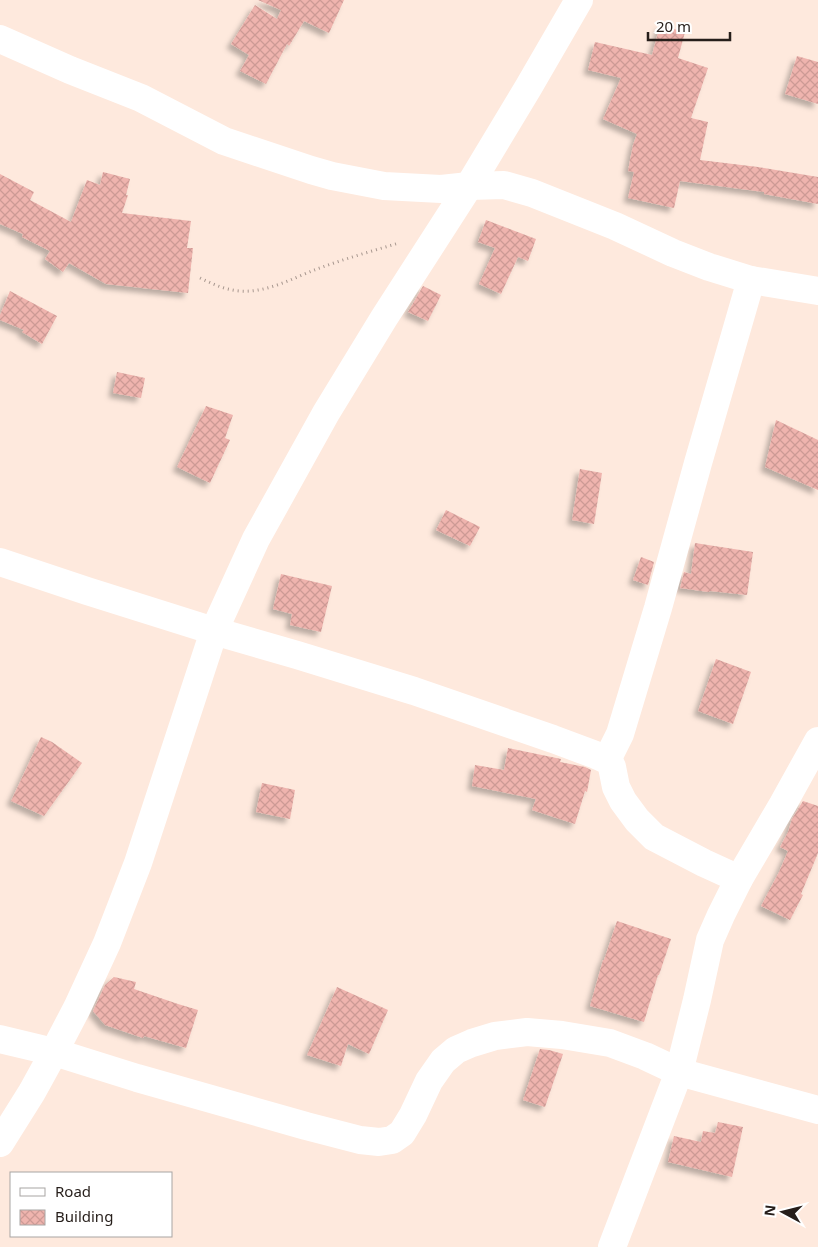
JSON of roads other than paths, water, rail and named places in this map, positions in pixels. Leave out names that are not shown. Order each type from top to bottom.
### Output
[{"type":"street","points":[[0,1143],[54,1052],[107,944],[138,863],[214,631],[256,539],[326,413],[384,318],[469,186],[579,0]]},
{"type":"street","points":[[0,39],[70,70],[141,98],[224,141],[311,170],[340,178],[384,186],[441,189],[504,184],[616,226],[673,253],[709,267],[751,280],[818,291]]},
{"type":"street","points":[[608,760],[620,734],[658,608],[751,280]]},
{"type":"street","points":[[0,562],[214,631],[298,654],[414,691],[569,744],[608,760],[623,801],[637,820],[654,837],[739,879]]},
{"type":"street","points":[[612,1247],[679,1072],[710,940],[739,879],[818,741]]},
{"type":"street","points":[[0,1039],[54,1052],[137,1078],[306,1126],[360,1140],[378,1142],[392,1140],[402,1133],[429,1081],[443,1061],[456,1050],[495,1036],[528,1032],[562,1035],[610,1043],[645,1056],[679,1072],[818,1110]]}]
